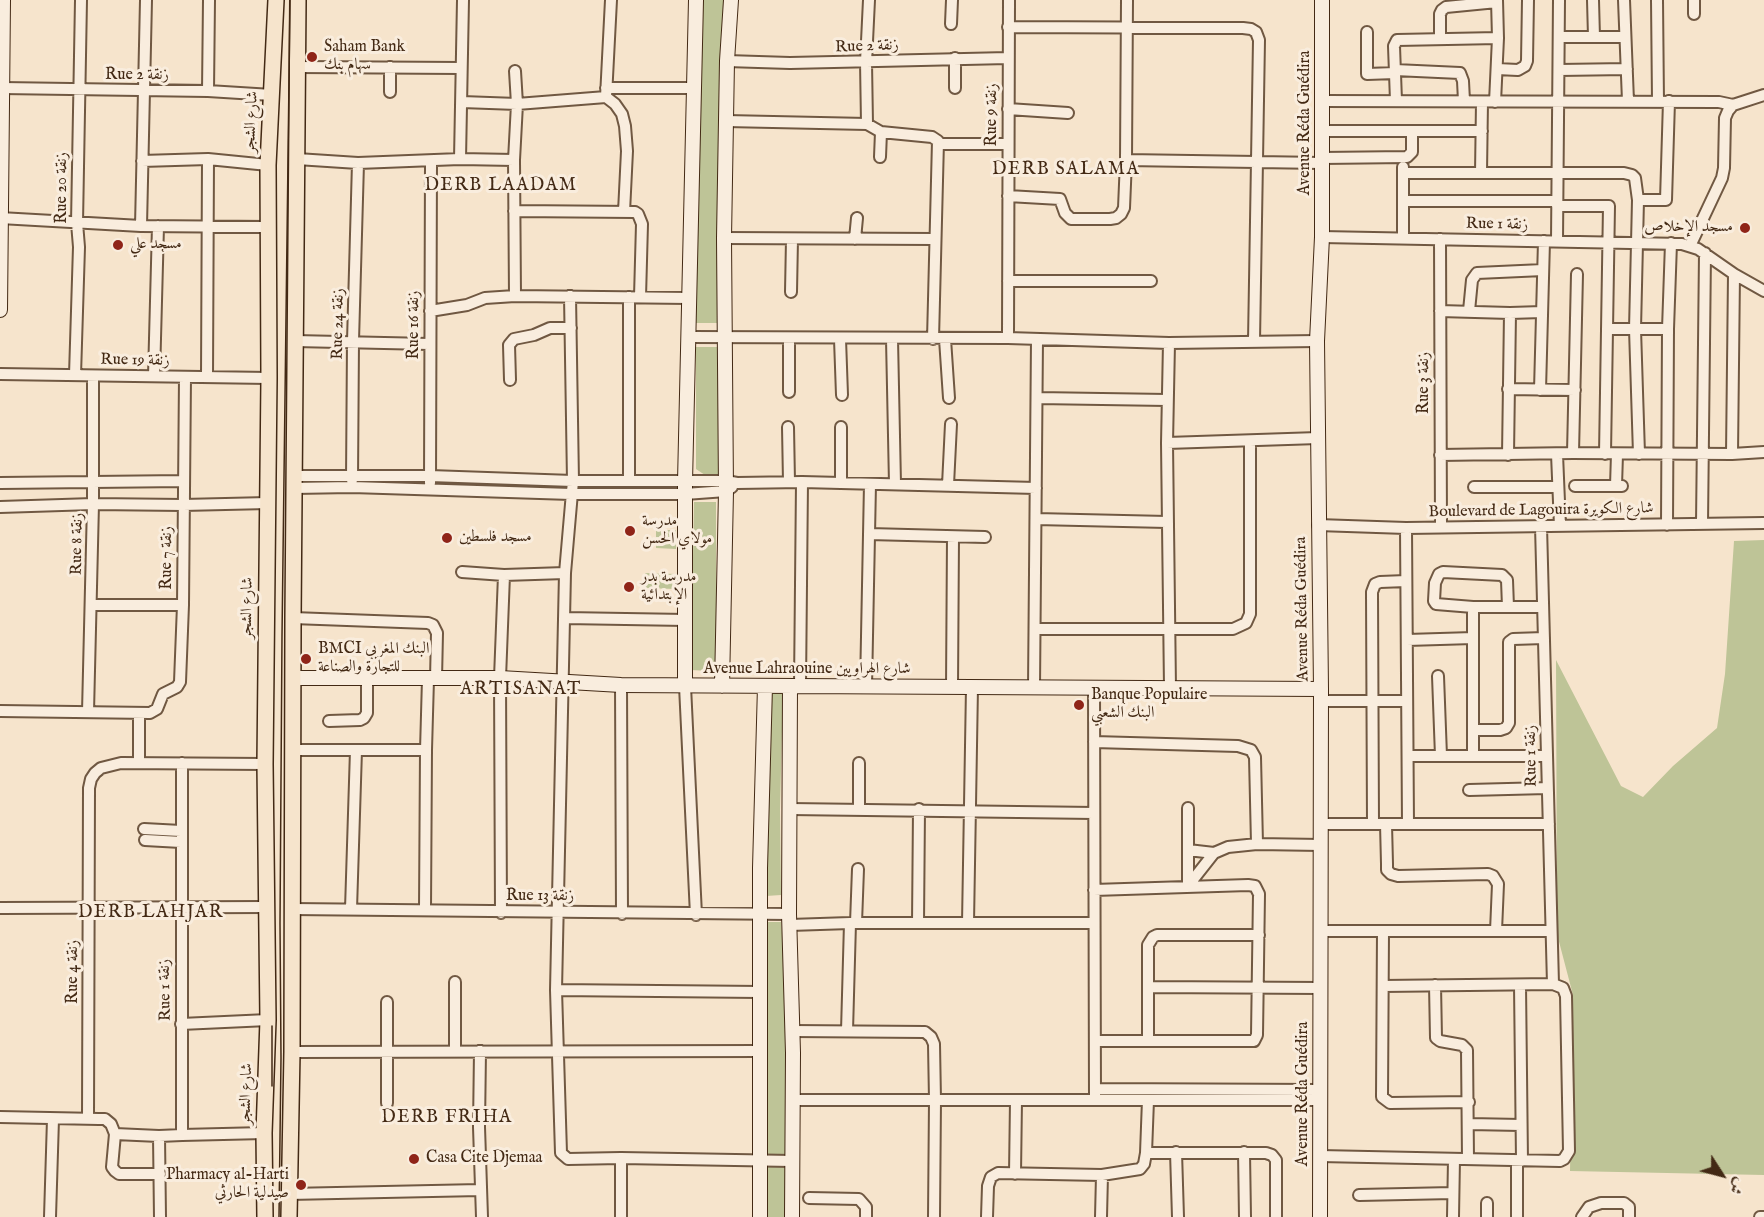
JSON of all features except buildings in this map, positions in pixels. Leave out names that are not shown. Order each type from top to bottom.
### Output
[{"type":"main road","name":"شارع الشجر","points":[[265,1217],[264,1133],[268,1020],[265,764],[269,378],[268,165],[276,0]]},
{"type":"main road","points":[[289,1217],[298,0]]},
{"type":"street","points":[[0,310],[3,0]]},
{"type":"street","name":"Rue 20 زنقة","points":[[75,375],[79,247],[77,223],[78,90],[81,0]]},
{"type":"street","points":[[141,226],[146,0]]},
{"type":"street","points":[[208,91],[209,0]]},
{"type":"street","points":[[460,159],[462,102],[460,68],[464,0]]},
{"type":"street","points":[[611,0],[606,92],[622,114],[627,151],[629,212]]},
{"type":"street","points":[[696,0],[685,488],[686,686],[696,915]]},
{"type":"street","points":[[722,686],[730,485],[724,238],[727,60],[731,0]]},
{"type":"street","points":[[867,124],[866,62],[869,0]]},
{"type":"street","points":[[951,24],[952,0]]},
{"type":"street","name":"Rue 9 زنقة","points":[[1008,338],[1009,0]]},
{"type":"street","points":[[1008,196],[1060,199],[1065,213],[1071,219],[1116,218],[1121,214],[1124,208],[1126,160],[1127,0]]},
{"type":"street","name":"Avenue Réda Guédira","points":[[1320,1217],[1321,695],[1317,341],[1322,237],[1322,0]]},
{"type":"street","points":[[1497,69],[1518,70],[1525,66],[1528,0]]},
{"type":"street","points":[[1557,241],[1559,0]]},
{"type":"street","points":[[1593,0],[1594,37]]},
{"type":"street","points":[[1624,0],[1628,101]]},
{"type":"street","points":[[1638,200],[1666,200],[1664,101],[1657,0]]},
{"type":"street","points":[[1694,0],[1694,14]]},
{"type":"street","points":[[1440,39],[1442,10],[1446,7],[1497,1],[1495,102]]},
{"type":"street","points":[[1008,27],[1244,28],[1256,32],[1258,40],[1254,341]]},
{"type":"street","points":[[1367,32],[1367,74],[1395,72],[1460,74],[1463,81],[1464,101]]},
{"type":"street","points":[[1560,37],[1625,37]]},
{"type":"street","points":[[1396,101],[1395,42],[1401,39],[1498,38]]},
{"type":"street","name":"Rue 2 زنقة","points":[[727,60],[790,63],[1008,57]]},
{"type":"street","points":[[955,58],[955,88]]},
{"type":"street","points":[[390,67],[390,92]]},
{"type":"street","points":[[298,68],[460,68]]},
{"type":"street","points":[[1560,70],[1627,69]]},
{"type":"street","points":[[514,71],[517,104],[514,160],[515,296]]},
{"type":"street","name":"Rue 2 زنقة","points":[[2,88],[272,94]]},
{"type":"street","points":[[462,102],[517,104],[606,92],[693,88]]},
{"type":"street","points":[[1322,101],[1664,101],[1719,102],[1733,105],[1764,95]]},
{"type":"street","points":[[1481,173],[1482,102]]},
{"type":"street","points":[[1690,246],[1722,178],[1725,118],[1733,105]]},
{"type":"street","points":[[1008,109],[1068,113]]},
{"type":"street","points":[[726,121],[867,124],[881,132],[932,137],[938,141],[933,339]]},
{"type":"street","points":[[1322,131],[1482,131]]},
{"type":"street","points":[[1126,160],[1256,162],[1403,158],[1411,155],[1412,131]]},
{"type":"street","points":[[880,157],[881,132]]},
{"type":"street","points":[[939,144],[1008,144]]},
{"type":"street","points":[[1403,158],[1403,238]]},
{"type":"street","points":[[142,161],[208,159],[268,165]]},
{"type":"street","points":[[207,377],[208,159]]},
{"type":"street","points":[[297,159],[358,163],[460,159],[514,160]]},
{"type":"street","name":"Rue 16 زنقة","points":[[430,489],[431,161]]},
{"type":"street","name":"Rue 24 زنقة","points":[[352,481],[358,163]]},
{"type":"street","points":[[1403,172],[1557,172],[1632,175],[1635,178],[1638,200],[1635,329],[1639,454]]},
{"type":"street","points":[[1403,201],[1557,203],[1609,207],[1607,329],[1611,454],[1619,486],[1575,486]]},
{"type":"street","points":[[514,211],[638,214],[642,224],[634,297],[629,481]]},
{"type":"street","points":[[0,218],[141,226],[269,227]]},
{"type":"street","points":[[855,239],[857,218]]},
{"type":"street","points":[[154,376],[158,226]]},
{"type":"street","name":"Rue 1 زنقة","points":[[1322,237],[1671,243],[1690,246],[1705,253],[1734,274],[1764,291]]},
{"type":"street","points":[[724,238],[935,239]]},
{"type":"street","points":[[791,292],[792,239]]},
{"type":"street","name":"Rue 3 زنقة","points":[[1440,239],[1441,527]]},
{"type":"street","points":[[1540,390],[1544,241]]},
{"type":"street","points":[[1667,525],[1671,243]]},
{"type":"street","points":[[1702,524],[1705,253]]},
{"type":"street","points":[[1469,311],[1472,280],[1477,273],[1543,270]]},
{"type":"street","points":[[1573,453],[1577,274]]},
{"type":"street","points":[[1732,454],[1734,274]]},
{"type":"street","points":[[1008,281],[1150,281]]},
{"type":"street","points":[[430,311],[467,305],[485,298],[515,296],[689,298]]},
{"type":"street","points":[[570,297],[573,480],[565,573],[556,990],[556,1051],[561,1153],[568,1159],[792,1161]]},
{"type":"street","points":[[1440,311],[1542,312]]},
{"type":"street","points":[[1508,455],[1510,313]]},
{"type":"street","points":[[510,380],[510,345],[514,339],[534,335],[550,328],[571,328]]},
{"type":"street","points":[[1607,329],[1668,329]]},
{"type":"street","points":[[690,337],[1008,338],[1169,343],[1317,341]]},
{"type":"street","points":[[789,338],[789,392]]},
{"type":"street","points":[[840,339],[842,395]]},
{"type":"street","points":[[892,339],[895,484]]},
{"type":"street","points":[[945,339],[949,398]]},
{"type":"street","points":[[1035,688],[1037,339]]},
{"type":"street","points":[[295,341],[429,344]]},
{"type":"street","points":[[1169,343],[1167,522],[1170,688]]},
{"type":"street","name":"Rue 19 زنقة","points":[[0,374],[269,378]]},
{"type":"street","name":"Rue 8 زنقة","points":[[88,712],[93,504],[93,376]]},
{"type":"street","name":"Rue 7 زنقة","points":[[139,713],[154,711],[161,696],[173,691],[180,682],[185,376]]},
{"type":"street","points":[[1508,389],[1575,390]]},
{"type":"street","points":[[1037,398],[1167,400]]},
{"type":"street","points":[[948,485],[951,424]]},
{"type":"street","points":[[788,427],[789,482]]},
{"type":"street","points":[[841,427],[841,483]]},
{"type":"street","points":[[1167,443],[1318,438]]},
{"type":"street","points":[[1035,628],[1233,628],[1246,623],[1250,614],[1250,441]]},
{"type":"street","points":[[1440,455],[1764,452]]},
{"type":"street","points":[[1557,454],[1560,526]]},
{"type":"street","points":[[294,482],[430,476],[629,481],[685,488]]},
{"type":"street","points":[[0,483],[184,481]]},
{"type":"street","points":[[352,481],[430,489],[571,494],[789,482],[1036,488]]},
{"type":"street","points":[[792,1217],[790,809],[802,482]]},
{"type":"street","points":[[866,687],[870,484]]},
{"type":"street","points":[[1474,487],[1558,487]]},
{"type":"street","points":[[0,507],[268,503]]},
{"type":"street","points":[[1036,519],[1167,522]]},
{"type":"street","name":"Boulevard de Lagouira شارع الكويرة","points":[[1318,525],[1406,528],[1764,524]]},
{"type":"street","name":"Rue 1 زنقة","points":[[1541,526],[1552,984]]},
{"type":"street","points":[[1406,528],[1408,824]]},
{"type":"street","points":[[869,534],[985,537]]},
{"type":"street","points":[[951,687],[953,537]]},
{"type":"street","points":[[462,572],[504,575],[565,573]]},
{"type":"street","points":[[1508,607],[1507,580],[1502,575],[1443,572],[1438,574],[1435,583],[1434,601],[1436,604],[1473,607],[1508,607],[1543,607]]},
{"type":"street","points":[[501,913],[500,678],[504,575]]},
{"type":"street","points":[[1373,824],[1373,588],[1380,582],[1406,581]]},
{"type":"street","points":[[91,605],[183,605]]},
{"type":"street","points":[[1473,607],[1473,756]]},
{"type":"street","points":[[293,618],[428,622],[433,625],[437,633],[426,750],[425,909]]},
{"type":"street","points":[[565,618],[686,620]]},
{"type":"street","points":[[1407,640],[1473,638]]},
{"type":"street","points":[[1473,730],[1500,730],[1506,728],[1509,723],[1509,642],[1513,639],[1544,639]]},
{"type":"street","points":[[1438,676],[1441,756]]},
{"type":"street","name":"Avenue Lahraouine شارع الهراويين","points":[[293,678],[500,678],[621,686],[1170,688],[1321,695]]},
{"type":"street","points":[[329,721],[364,718],[367,713],[367,678]]},
{"type":"street","points":[[621,686],[622,914]]},
{"type":"street","points":[[760,1217],[760,915],[765,686]]},
{"type":"street","points":[[968,923],[972,687]]},
{"type":"street","points":[[1094,687],[1095,1095]]},
{"type":"street","points":[[1321,695],[1374,701],[1407,701]]},
{"type":"street","points":[[0,711],[139,713],[139,762],[265,764]]},
{"type":"street","points":[[1094,742],[1238,746],[1251,750],[1255,757],[1257,844]]},
{"type":"street","points":[[292,750],[426,750]]},
{"type":"street","points":[[351,909],[356,750]]},
{"type":"street","points":[[1408,756],[1547,756]]},
{"type":"street","name":"Rue 4 زنقة","points":[[88,1119],[89,788],[95,772],[110,764],[139,762]]},
{"type":"street","name":"Rue 1 زنقة","points":[[182,763],[182,1135]]},
{"type":"street","points":[[859,763],[859,809]]},
{"type":"street","points":[[1469,790],[1547,788]]},
{"type":"street","points":[[1188,808],[1188,886]]},
{"type":"street","points":[[790,809],[1094,813]]},
{"type":"street","points":[[918,923],[919,809]]},
{"type":"street","points":[[1321,824],[1548,824]]},
{"type":"street","points":[[1386,824],[1386,864],[1391,874],[1398,876],[1488,874],[1493,876],[1498,884],[1497,931]]},
{"type":"street","points":[[144,834],[181,837]]},
{"type":"street","points":[[1188,886],[1214,853],[1228,847],[1257,844],[1321,845]]},
{"type":"street","points":[[1188,850],[1214,853]]},
{"type":"street","points":[[847,1031],[858,869]]},
{"type":"street","points":[[1094,890],[1248,885],[1254,886],[1259,894],[1257,1035],[1254,1041],[1095,1041]]},
{"type":"street","points":[[0,908],[267,907]]},
{"type":"street","name":"Rue 13 زنقة","points":[[292,909],[760,915],[789,920],[853,923],[1094,923]]},
{"type":"street","points":[[1321,931],[1551,931]]},
{"type":"street","points":[[1383,931],[1382,1097],[1390,1102],[1469,1102]]},
{"type":"street","points":[[1148,1041],[1148,945],[1150,941],[1157,935],[1259,935]]},
{"type":"street","points":[[455,982],[455,1052]]},
{"type":"street","points":[[1320,1156],[1560,1161],[1564,1159],[1569,1150],[1565,992],[1563,988],[1552,984],[1383,986]]},
{"type":"street","points":[[1435,985],[1434,1034],[1440,1041],[1462,1045],[1467,1050],[1468,1159]]},
{"type":"street","points":[[1517,1217],[1521,1125],[1520,985]]},
{"type":"street","points":[[1148,987],[1321,988]]},
{"type":"street","points":[[556,990],[760,992]]},
{"type":"street","points":[[387,1002],[387,1102]]},
{"type":"street","points":[[182,1024],[268,1020]]},
{"type":"street","points":[[792,1031],[925,1032],[934,1044],[934,1217]]},
{"type":"street","points":[[480,1051],[482,1217]]},
{"type":"street","points":[[292,1052],[760,1051]]},
{"type":"street","points":[[792,1100],[1016,1100],[1095,1095],[1320,1095]]},
{"type":"street","points":[[1095,1095],[1148,1100],[1320,1095]]},
{"type":"street","points":[[1015,1174],[1016,1100]]},
{"type":"street","points":[[987,1217],[988,1186],[991,1177],[998,1173],[1102,1175],[1140,1169],[1144,1164],[1146,1153],[1148,1100]]},
{"type":"street","points":[[0,1117],[105,1119],[111,1124],[115,1134],[112,1167],[115,1171],[119,1174],[160,1174]]},
{"type":"street","points":[[50,1217],[52,1119]]},
{"type":"street","points":[[1469,1124],[1521,1125]]},
{"type":"street","points":[[115,1134],[159,1136],[264,1133]]},
{"type":"street","points":[[159,1136],[160,1217]]},
{"type":"street","points":[[1176,1152],[1178,1217]]},
{"type":"street","points":[[1244,1152],[1245,1217]]},
{"type":"street","points":[[1146,1153],[1266,1152],[1276,1160],[1276,1217]]},
{"type":"street","points":[[621,1158],[621,1217]]},
{"type":"street","points":[[1453,1217],[1454,1159]]},
{"type":"street","points":[[1101,1217],[1102,1175]]},
{"type":"street","points":[[289,1194],[480,1190]]},
{"type":"street","points":[[1359,1195],[1454,1193]]},
{"type":"street","points":[[809,1198],[859,1199],[866,1207],[866,1217]]},
{"type":"street","points":[[1487,1203],[1487,1217]]},
{"type":"street","points":[[1582,1217],[1589,1206],[1601,1203],[1624,1203],[1629,1207],[1629,1217]]},
{"type":"green space","points":[[701,0],[725,0],[719,323],[692,323]]},
{"type":"green space","points":[[696,347],[722,347],[721,468],[718,474],[713,475],[705,475],[696,469]]},
{"type":"green space","points":[[694,502],[716,502],[716,670],[709,671],[691,670]]},
{"type":"green space","points":[[656,530],[676,530],[676,549],[656,548]]},
{"type":"green space","points":[[1764,540],[1764,1175],[1570,1171],[1573,995],[1557,934],[1556,660],[1621,786],[1643,797],[1673,766],[1717,728],[1725,674],[1734,541]]},
{"type":"green space","points":[[645,573],[676,574],[676,589],[644,588]]},
{"type":"green space","points":[[769,691],[783,691],[780,810],[781,895],[766,896]]},
{"type":"green space","points":[[767,922],[781,922],[793,1053],[792,1217],[760,1217],[760,1051]]},
{"type":"tram line","points":[[279,1217],[282,636],[290,0]]},
{"type":"tram line","points":[[272,1026],[272,1086]]},
{"type":"place","name":"Saham Bank سهام بنك","points":[[312,57]]},
{"type":"place","name":"مسجد الإخلاص","points":[[1745,228]]},
{"type":"place","name":"مسجد علي","points":[[118,245]]},
{"type":"place","name":"مدرسة مولاي الحسن","points":[[630,531]]},
{"type":"place","name":"مسجد فلسطين","points":[[447,538]]},
{"type":"place","name":"مدرسة بدر الإبتدائية","points":[[629,587]]},
{"type":"place","name":"BMCI البنك المغربي للتجارة والصناعة","points":[[306,659]]},
{"type":"place","name":"Banque Populaire البنك الشعبي","points":[[1079,705]]},
{"type":"place","name":"Casa Cite Djemaa","points":[[414,1159]]},
{"type":"place","name":"Pharmacy al-Harti صيدلية الحارثي","points":[[301,1185]]},
{"type":"district","name":"DERB SALAMA","points":[[1066,170]]},
{"type":"district","name":"DERB LAADAM","points":[[501,186]]},
{"type":"district","name":"ARTISANAT","points":[[521,690]]},
{"type":"district","name":"DERB LAHJAR","points":[[151,913]]},
{"type":"district","name":"DERB FRIHA","points":[[447,1118]]}]
